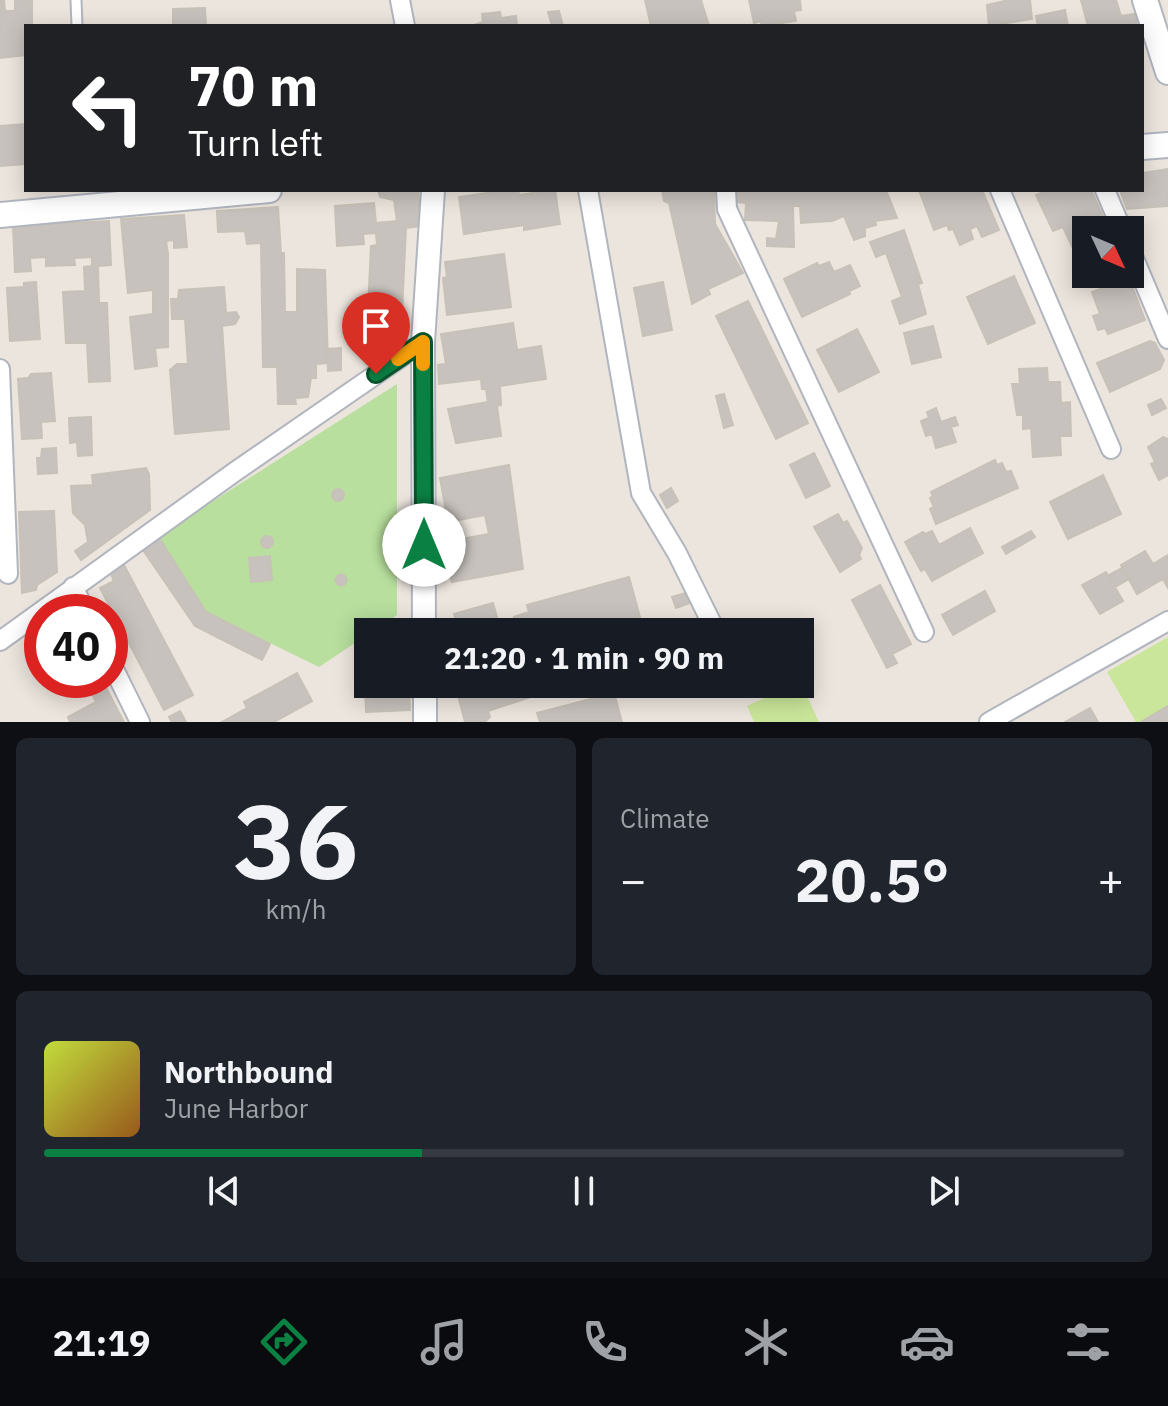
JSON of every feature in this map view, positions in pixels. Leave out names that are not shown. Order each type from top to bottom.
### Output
[{"type":"main road","points":[[1145,0],[1168,72]]},
{"type":"main road","points":[[1144,147],[1168,145]]},
{"type":"main road","points":[[0,215],[83,203],[240,192]]},
{"type":"street","points":[[400,0],[405,24]]},
{"type":"street","points":[[424,618],[423,342],[433,192]]},
{"type":"street","points":[[588,192],[641,493],[677,553],[709,618]]},
{"type":"street","points":[[726,192],[727,209],[924,632]]},
{"type":"street","points":[[1001,192],[1111,449]]},
{"type":"street","points":[[1106,192],[1116,216]]},
{"type":"street","points":[[1144,282],[1168,339]]},
{"type":"street","points":[[0,641],[423,342]]},
{"type":"street","points":[[0,369],[8,574]]},
{"type":"street","points":[[73,587],[77,594]]},
{"type":"street","points":[[989,722],[1168,621]]},
{"type":"street","points":[[128,698],[140,722]]},
{"type":"street","points":[[425,698],[425,722]]},
{"type":"lane","points":[[76,0],[77,24]]},
{"type":"green space","points":[[397,384],[397,615],[392,618],[354,618],[354,644],[319,667],[206,612],[158,536]]},
{"type":"green space","points":[[1168,637],[1168,722],[1136,722],[1107,672]]},
{"type":"green space","points":[[764,698],[808,698],[819,722],[754,722],[747,706]]},
{"type":"building","points":[[0,0],[4,0],[5,11],[15,11],[15,0],[32,0],[32,24],[24,24],[24,55],[0,58]]},
{"type":"building","points":[[645,0],[701,0],[708,24],[651,24]]},
{"type":"building","points":[[749,0],[800,0],[801,10],[794,11],[796,21],[754,23]]},
{"type":"building","points":[[1009,0],[1030,0],[1032,19],[989,24],[987,5]]},
{"type":"building","points":[[1081,0],[1116,0],[1121,16],[1135,14],[1137,24],[1087,24]]},
{"type":"building","points":[[205,8],[206,24],[173,24],[173,9]]},
{"type":"building","points":[[1065,10],[1068,24],[1038,24],[1036,16]]},
{"type":"building","points":[[559,11],[562,24],[551,24],[548,12]]},
{"type":"building","points":[[500,12],[501,18],[516,16],[517,24],[477,24],[483,22],[482,14]]},
{"type":"building","points":[[24,124],[24,164],[0,166],[0,126]]},
{"type":"building","points":[[1168,169],[1168,206],[1127,209],[1121,192],[1144,192],[1144,173]]},
{"type":"building","points":[[379,192],[418,192],[421,226],[406,228],[402,312],[398,312],[398,327],[381,331],[383,342],[366,346],[355,313],[368,309],[371,246],[377,245],[376,233],[363,234],[364,244],[337,246],[335,206],[374,203],[376,223],[397,221],[394,200],[380,197]]},
{"type":"building","points":[[494,192],[518,192],[519,195],[555,192],[560,224],[524,230],[524,225],[464,234],[459,197]]},
{"type":"building","points":[[662,192],[714,192],[715,224],[743,273],[708,289],[710,294],[692,304],[669,203],[664,201]]},
{"type":"building","points":[[737,192],[887,192],[897,218],[875,221],[876,225],[865,228],[865,236],[854,240],[844,216],[832,221],[801,223],[800,206],[793,206],[794,247],[767,246],[767,238],[776,239],[779,221],[745,220],[746,203],[738,202]]},
{"type":"building","points":[[920,192],[983,192],[999,230],[982,237],[977,226],[970,229],[973,239],[960,245],[953,229],[949,230],[947,225],[934,230]]},
{"type":"building","points":[[1043,192],[1092,192],[1103,216],[1072,216],[1072,246],[1063,227],[1053,231],[1036,195]]},
{"type":"building","points":[[278,207],[281,253],[284,253],[285,312],[297,312],[297,269],[325,270],[328,363],[316,364],[316,378],[311,378],[308,397],[295,398],[296,404],[278,404],[277,367],[263,367],[261,243],[247,244],[245,231],[218,232],[217,211]]},
{"type":"building","points":[[184,215],[187,247],[174,248],[174,240],[166,241],[168,347],[155,348],[157,366],[135,369],[130,317],[153,314],[153,290],[128,293],[121,219]]},
{"type":"building","points":[[109,221],[111,265],[98,266],[99,303],[107,303],[110,381],[89,382],[87,343],[66,343],[63,292],[85,291],[84,267],[92,266],[92,257],[74,258],[75,265],[46,266],[46,257],[30,258],[31,271],[15,272],[13,226]]},
{"type":"building","points":[[904,230],[922,283],[918,284],[926,314],[900,324],[892,301],[902,297],[886,253],[876,257],[870,242]]},
{"type":"building","points":[[504,254],[511,307],[447,315],[443,278],[447,277],[445,262]]},
{"type":"building","points":[[829,262],[834,272],[850,265],[860,286],[802,317],[784,279],[817,263],[819,266]]},
{"type":"building","points":[[1014,276],[1035,323],[988,344],[967,297]]},
{"type":"building","points":[[36,282],[40,339],[10,341],[7,288],[24,287],[24,283]]},
{"type":"building","points":[[663,282],[672,330],[643,336],[634,288]]},
{"type":"building","points":[[224,287],[226,313],[236,312],[239,317],[235,324],[222,326],[229,429],[175,434],[170,370],[177,364],[188,364],[185,319],[172,319],[171,299],[178,299],[179,290]]},
{"type":"building","points":[[1103,288],[1133,288],[1145,320],[1108,334],[1105,328],[1098,330],[1093,316],[1100,314],[1092,292]]},
{"type":"building","points":[[748,301],[808,423],[776,439],[716,316]]},
{"type":"building","points":[[513,323],[517,350],[541,346],[546,379],[500,386],[501,405],[497,406],[501,436],[456,443],[448,409],[488,402],[481,379],[439,384],[438,365],[446,364],[441,334]]},
{"type":"building","points":[[933,326],[941,357],[912,364],[904,333]]},
{"type":"building","points":[[857,329],[879,372],[839,392],[817,350]]},
{"type":"building","points":[[1150,341],[1155,343],[1164,360],[1160,369],[1110,392],[1097,363]]},
{"type":"building","points":[[341,348],[341,370],[328,371],[327,349]]},
{"type":"building","points":[[1047,368],[1048,382],[1060,382],[1061,403],[1070,402],[1071,436],[1060,436],[1061,455],[1033,457],[1031,428],[1023,429],[1023,415],[1017,415],[1012,384],[1020,384],[1019,369]]},
{"type":"building","points":[[51,373],[55,421],[41,422],[42,438],[22,439],[18,379],[28,378],[31,374]]},
{"type":"building","points":[[724,394],[733,425],[724,428],[716,396]]},
{"type":"building","points":[[1161,399],[1166,408],[1152,415],[1148,405]]},
{"type":"building","points":[[936,408],[941,422],[955,417],[958,425],[951,427],[956,442],[936,448],[932,434],[926,436],[921,421],[929,418],[927,412]]},
{"type":"building","points":[[91,417],[92,455],[78,456],[77,442],[70,443],[69,418]]},
{"type":"building","points":[[1163,437],[1168,439],[1168,475],[1159,480],[1151,464],[1155,462],[1148,447]]},
{"type":"building","points":[[56,448],[57,473],[38,474],[37,458],[41,458],[42,449]]},
{"type":"building","points":[[814,453],[830,486],[806,498],[790,465]]},
{"type":"building","points":[[995,460],[997,465],[1002,463],[1006,472],[1011,471],[1018,488],[936,524],[930,509],[934,507],[931,492]]},
{"type":"building","points":[[509,465],[523,569],[452,582],[444,542],[489,534],[485,515],[448,522],[440,478]]},
{"type":"building","points":[[146,468],[149,474],[150,510],[81,560],[75,551],[88,542],[85,525],[73,513],[71,486],[93,485],[92,475]]},
{"type":"building","points":[[1103,475],[1121,514],[1068,539],[1050,502]]},
{"type":"building","points":[[671,488],[678,501],[667,508],[660,495]]},
{"type":"building","points":[[338,489],[344,495],[338,501],[332,495]]},
{"type":"building","points":[[54,511],[57,572],[37,585],[36,590],[22,593],[19,512]]},
{"type":"building","points":[[838,514],[843,523],[847,521],[862,548],[861,559],[840,572],[814,527]]},
{"type":"building","points":[[970,528],[983,553],[932,581],[925,569],[921,571],[905,542],[923,532],[932,531],[939,545]]},
{"type":"building","points":[[1031,531],[1035,537],[1006,554],[1002,547]]},
{"type":"building","points":[[158,536],[206,612],[270,644],[262,660],[195,626],[141,547]]},
{"type":"building","points":[[267,536],[273,542],[267,548],[261,542]]},
{"type":"building","points":[[1145,551],[1153,564],[1168,555],[1168,588],[1163,579],[1137,594],[1121,565]]},
{"type":"building","points":[[270,556],[272,580],[251,582],[249,558]]},
{"type":"building","points":[[124,565],[193,695],[164,710],[128,641],[128,594],[103,594],[100,588],[114,581],[110,572]]},
{"type":"building","points":[[1122,568],[1129,579],[1115,587],[1109,575]]},
{"type":"building","points":[[1106,572],[1123,601],[1100,614],[1082,585]]},
{"type":"building","points":[[341,574],[347,580],[341,586],[335,580]]},
{"type":"building","points":[[629,577],[640,617],[514,618],[529,612],[527,605]]},
{"type":"building","points":[[880,585],[911,644],[892,654],[897,663],[887,668],[852,600]]},
{"type":"building","points":[[985,591],[995,611],[953,635],[942,615]]},
{"type":"building","points":[[686,593],[690,603],[676,608],[672,597]]},
{"type":"building","points":[[493,603],[497,618],[455,618],[454,614]]},
{"type":"building","points":[[297,673],[312,701],[274,722],[222,722],[247,708],[244,702]]},
{"type":"building","points":[[94,698],[111,698],[124,722],[70,722],[68,717],[96,702]]},
{"type":"building","points":[[366,698],[410,698],[410,710],[366,712]]},
{"type":"building","points":[[459,698],[528,698],[488,711],[490,717],[485,722],[465,722]]},
{"type":"building","points":[[595,698],[615,698],[622,722],[540,722],[537,713]]},
{"type":"building","points":[[1168,706],[1168,722],[1141,722]]},
{"type":"building","points":[[1090,708],[1098,722],[1065,722]]},
{"type":"building","points":[[180,711],[186,722],[172,722],[169,717]]},
{"type":"slow traffic","points":[[398,359],[423,342],[423,364]]},
{"type":"route","points":[[376,374],[423,342],[424,545]]}]
